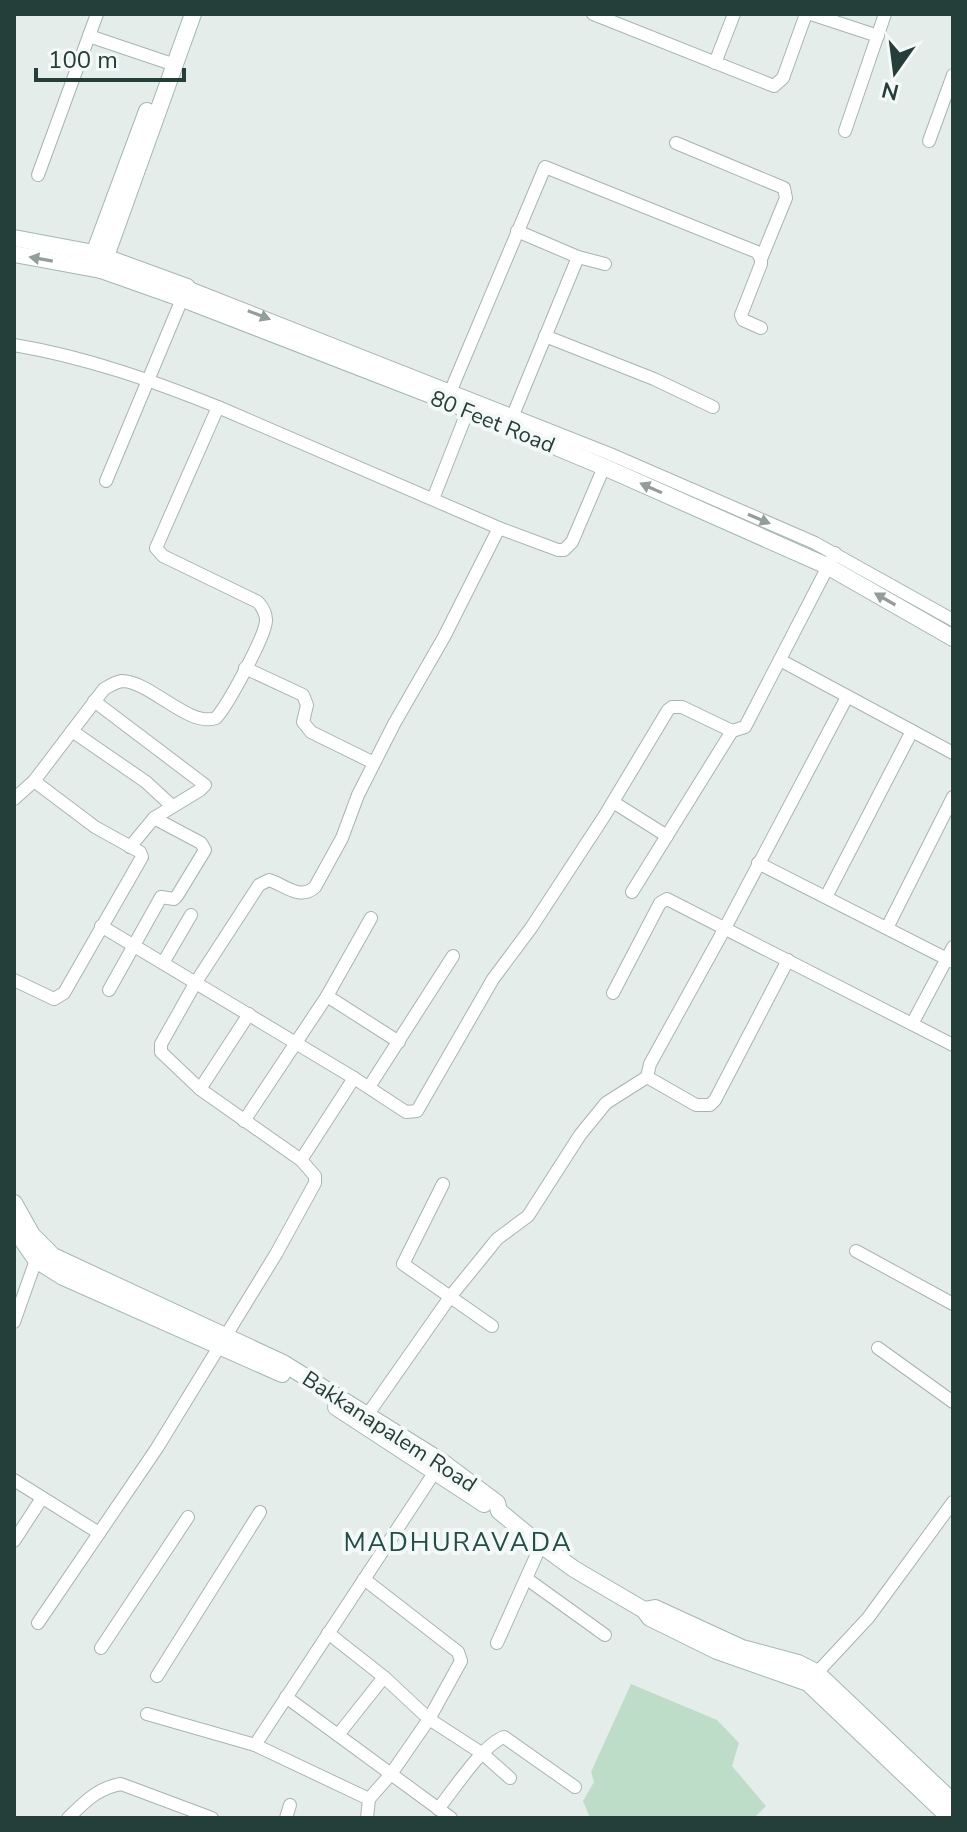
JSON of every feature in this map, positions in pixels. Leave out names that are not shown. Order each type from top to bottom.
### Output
[{"type":"street","points":[[38,175],[97,14]]},
{"type":"street","points":[[170,63],[182,14]]},
{"type":"street","points":[[98,262],[170,63],[193,14]]},
{"type":"street","points":[[593,14],[770,85],[777,85],[783,78],[808,14],[878,36]]},
{"type":"street","points":[[715,63],[734,14]]},
{"type":"street","points":[[845,131],[885,14]]},
{"type":"street","points":[[89,36],[170,63]]},
{"type":"street","points":[[929,141],[953,75]]},
{"type":"street","points":[[676,143],[778,184],[787,192],[741,315],[743,320],[761,328]]},
{"type":"street","points":[[451,390],[545,167],[750,248],[761,259]]},
{"type":"street","points":[[517,231],[578,257],[605,264]]},
{"type":"street","points":[[14,238],[98,262]]},
{"type":"street","points":[[14,254],[98,262]]},
{"type":"street","points":[[513,415],[578,257]]},
{"type":"street","name":"80 Feet Road","points":[[98,262],[185,293],[831,560],[953,638]]},
{"type":"street","points":[[106,481],[185,293],[451,390],[610,454],[953,620]]},
{"type":"street","points":[[545,336],[654,379],[713,407]]},
{"type":"street","points":[[14,345],[65,354],[148,379],[499,528],[564,550],[572,542],[604,467]]},
{"type":"street","points":[[14,799],[30,785],[104,689],[123,681],[203,720],[211,720],[220,714],[245,668],[265,626],[263,608],[258,602],[163,556],[156,548],[218,407]]},
{"type":"street","points":[[433,499],[468,410]]},
{"type":"street","points":[[38,1623],[157,1448],[314,1189],[315,1176],[301,1160],[200,1089],[161,1052],[161,1044],[196,982],[264,880],[274,881],[298,893],[311,892],[315,887],[342,838],[374,763],[444,637],[499,528]]},
{"type":"street","points":[[632,892],[732,731],[745,727],[831,560]]},
{"type":"street","points":[[780,660],[953,753]]},
{"type":"street","points":[[245,668],[303,695],[307,705],[303,722],[311,732],[374,763]]},
{"type":"street","points":[[368,1414],[450,1297],[497,1239],[528,1216],[580,1135],[606,1103],[647,1077],[650,1064],[847,697]]},
{"type":"street","points":[[94,701],[204,781],[203,788],[154,818],[130,847]]},
{"type":"street","points":[[101,926],[412,1113],[421,1106],[493,979],[531,928],[672,707],[682,707],[732,731]]},
{"type":"street","points":[[72,731],[146,782],[172,806]]},
{"type":"street","points":[[826,897],[912,731]]},
{"type":"street","points":[[14,778],[30,785],[142,857],[64,993],[54,999],[14,980]]},
{"type":"street","points":[[887,928],[953,797]]},
{"type":"street","points":[[613,802],[667,836]]},
{"type":"street","points":[[109,990],[161,897],[174,899],[177,896],[205,850],[201,843],[154,818]]},
{"type":"street","points":[[758,863],[887,928],[951,956],[912,1024]]},
{"type":"street","points":[[613,993],[663,900],[672,900],[953,1045]]},
{"type":"street","points":[[163,963],[191,915]]},
{"type":"street","points":[[244,1121],[298,1044],[371,918]]},
{"type":"street","points":[[369,1087],[453,956]]},
{"type":"street","points":[[647,1077],[696,1105],[710,1105],[788,960]]},
{"type":"street","points":[[327,996],[399,1042]]},
{"type":"street","points":[[200,1089],[249,1014]]},
{"type":"street","points":[[301,1160],[354,1078]]},
{"type":"street","points":[[443,1184],[403,1264],[492,1326]]},
{"type":"street","name":"Bakkanapalem Road","points":[[14,1203],[32,1235],[53,1256],[221,1341],[262,1351],[368,1414],[439,1466],[497,1503],[499,1511],[541,1545],[644,1610],[650,1618],[717,1651],[812,1678]]},
{"type":"street","points":[[14,1228],[36,1260],[63,1277],[221,1341],[439,1466],[255,1745]]},
{"type":"street","points":[[856,1251],[953,1304]]},
{"type":"street","points":[[14,1322],[36,1260]]},
{"type":"street","points":[[878,1348],[953,1402]]},
{"type":"street","points":[[14,1480],[99,1533]]},
{"type":"street","points":[[14,1541],[42,1498]]},
{"type":"street","points":[[812,1678],[868,1618],[953,1502]]},
{"type":"street","points":[[157,1676],[260,1512]]},
{"type":"street","points":[[101,1648],[188,1517]]},
{"type":"street","points":[[497,1643],[541,1545]]},
{"type":"street","points":[[364,1579],[458,1652],[461,1661],[429,1719],[391,1774],[369,1799],[367,1818]]},
{"type":"street","points":[[527,1579],[605,1635]]},
{"type":"street","points":[[328,1633],[384,1677],[429,1719],[483,1754],[510,1778]]},
{"type":"street","points":[[338,1735],[384,1677]]},
{"type":"street","points":[[812,1678],[953,1802]]},
{"type":"street","points":[[812,1678],[950,1818]]},
{"type":"street","points":[[286,1697],[451,1818]]},
{"type":"street","points":[[147,1714],[255,1745],[369,1799]]},
{"type":"street","points":[[438,1809],[483,1754],[504,1737],[575,1787]]},
{"type":"street","points":[[68,1818],[94,1794],[121,1784],[212,1818]]},
{"type":"green space","points":[[631,1684],[717,1720],[739,1743],[732,1766],[766,1806],[754,1818],[590,1818],[583,1801],[594,1782],[591,1772]]},
{"type":"district","name":"MADHURAVADA","points":[[458,1542]]}]
